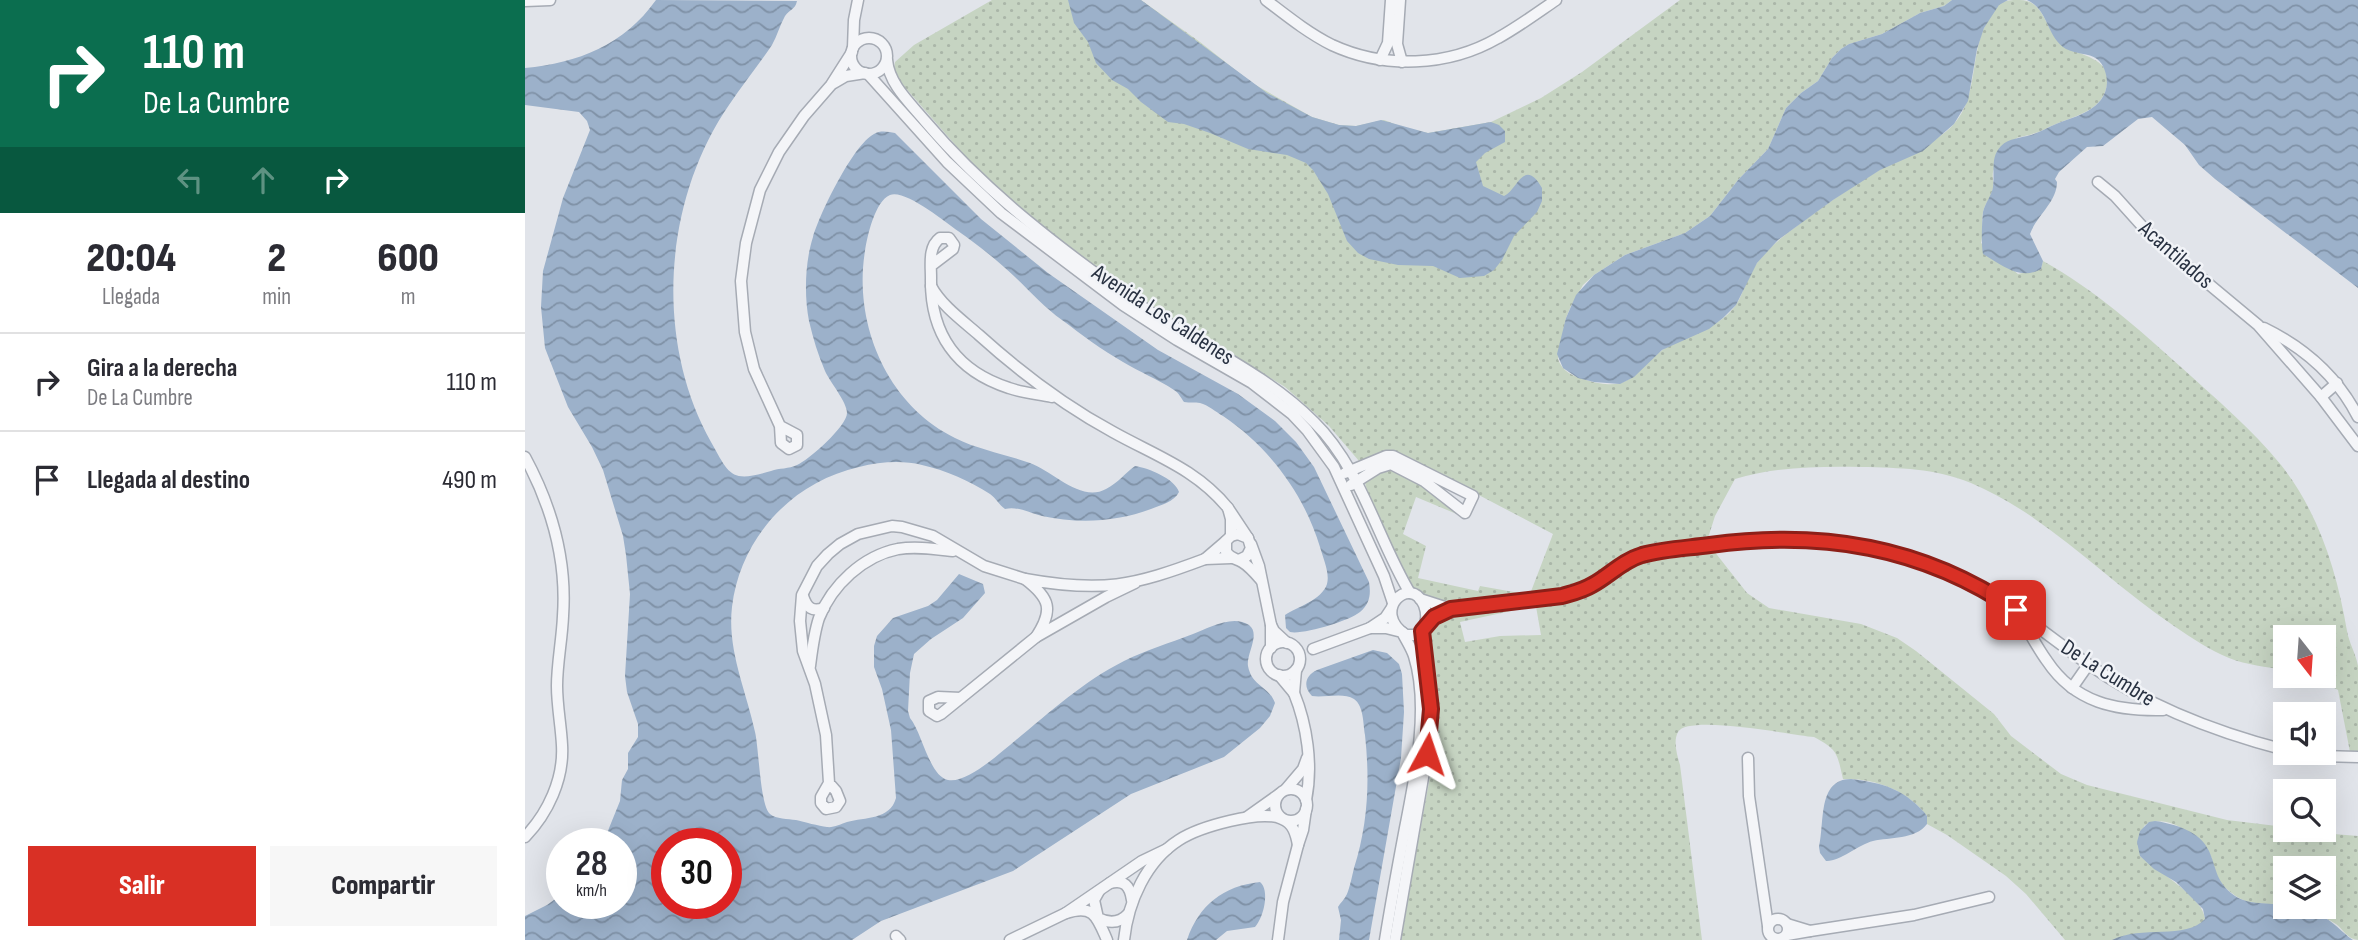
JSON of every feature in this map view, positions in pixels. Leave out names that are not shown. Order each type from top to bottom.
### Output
[{"type":"street","points":[[525,1],[550,0]]},
{"type":"street","points":[[1266,0],[1332,44],[1380,60],[1402,62],[1438,59],[1476,49],[1497,39],[1556,0]]},
{"type":"street","points":[[1391,0],[1393,43],[1402,62]]},
{"type":"street","points":[[1380,60],[1393,43],[1400,0]]},
{"type":"street","points":[[831,85],[846,76],[882,69],[887,60],[883,44],[873,39],[861,25],[858,5]]},
{"type":"street","points":[[858,5],[852,50],[855,68],[866,74]]},
{"type":"street","points":[[780,426],[754,369],[745,332],[741,281],[746,243],[760,190],[779,152],[804,116],[831,85],[852,50],[862,40],[873,39]]},
{"type":"street","name":"Avenida Los Caldenes","points":[[887,60],[888,70],[901,92],[978,178],[1055,241],[1144,307],[1276,389],[1327,436],[1356,482],[1397,572],[1410,593]]},
{"type":"street","name":"Avenida Los Caldenes","points":[[866,74],[947,162],[1001,212],[1123,304],[1271,396],[1307,430],[1322,448],[1338,476],[1384,576],[1392,606]]},
{"type":"street","name":"Acantilados","points":[[2098,182],[2151,236],[2258,324],[2302,350],[2337,383],[2358,417]]},
{"type":"street","points":[[932,265],[932,309],[936,322],[952,350],[964,363],[976,373],[1012,390],[1059,399]]},
{"type":"street","points":[[931,286],[939,298],[987,342],[1059,399],[1112,432],[1180,466],[1214,492],[1249,541],[1259,566],[1271,625],[1271,648],[1266,659],[1267,664],[1294,692],[1303,723],[1310,768],[1303,830],[1283,902],[1277,940]]},
{"type":"street","name":"Acantilados","points":[[2258,324],[2321,397],[2358,446]]},
{"type":"street","points":[[2321,397],[2337,383]]},
{"type":"street","points":[[1338,476],[1386,456],[1393,456],[1473,496],[1465,513],[1424,481],[1391,464],[1378,468],[1344,489]]},
{"type":"street","points":[[525,457],[544,495],[553,521],[562,558],[564,596],[557,676],[561,767],[549,803],[539,821],[525,837]]},
{"type":"street","points":[[1441,494],[1447,483]]},
{"type":"street","points":[[1228,508],[1231,519],[1226,552],[1261,580]]},
{"type":"street","points":[[891,526],[899,538],[896,549]]},
{"type":"street","points":[[829,783],[826,735],[810,667],[800,638],[802,595],[817,566],[840,544],[858,534],[891,526],[933,536],[984,566],[1025,579],[1081,587],[1110,587],[1135,583]]},
{"type":"street","points":[[1205,559],[1238,534],[1249,541]]},
{"type":"street","name":"De La Cumbre","points":[[1451,609],[1577,592],[1629,560],[1656,552],[1777,538],[1835,541],[1884,550],[1962,578],[2016,610],[2088,665],[2135,694],[2221,732],[2273,747]]},
{"type":"street","points":[[961,698],[1036,637],[1086,608],[1135,583],[1205,559],[1235,559],[1247,556],[1249,541]]},
{"type":"street","points":[[810,667],[816,631],[824,608],[838,586],[855,569],[896,549],[955,551]]},
{"type":"street","points":[[1025,579],[1042,592],[1046,599],[1048,613],[1036,637]]},
{"type":"street","points":[[1046,599],[1048,592],[1058,585]]},
{"type":"street","points":[[1081,587],[1087,595],[1086,608]]},
{"type":"street","points":[[1279,675],[1288,675],[1313,649],[1370,628],[1385,618],[1401,594],[1410,593],[1451,609]]},
{"type":"street","points":[[802,595],[811,609],[824,608]]},
{"type":"street","points":[[1395,940],[1430,737],[1431,709],[1423,629],[1425,610],[1420,599]]},
{"type":"street","points":[[1385,940],[1420,734],[1417,669],[1411,647],[1394,622],[1392,606]]},
{"type":"street","points":[[1370,628],[1386,628],[1412,636],[1434,617],[1451,609]]},
{"type":"street","name":"De La Cumbre","points":[[2016,610],[2048,663],[2072,688],[2110,706],[2133,710],[2168,710]]},
{"type":"street","points":[[1048,613],[1057,619],[1068,618]]},
{"type":"street","points":[[1271,625],[1299,654],[1294,692]]},
{"type":"street","points":[[1271,648],[1278,643],[1313,649]]},
{"type":"street","points":[[2072,688],[2088,665]]},
{"type":"street","points":[[1298,845],[1293,829],[1275,807],[1283,792],[1303,769],[1308,757]]},
{"type":"street","points":[[2336,757],[2358,757]]},
{"type":"street","points":[[1748,758],[1749,796],[1762,894],[1768,933],[1773,939],[1784,931],[1810,931],[1905,917],[1989,897]]},
{"type":"street","points":[[1244,819],[1283,792],[1300,792],[1306,804]]},
{"type":"street","points":[[1124,940],[1132,900],[1147,874],[1180,839],[1244,819],[1271,815],[1283,819],[1297,819],[1306,804]]},
{"type":"street","points":[[1010,940],[1066,913],[1142,860],[1170,847]]},
{"type":"street","points":[[1110,883],[1117,881],[1126,884],[1132,900]]},
{"type":"street","points":[[1099,891],[1094,900],[1107,940]]},
{"type":"street","points":[[1762,894],[1784,931]]},
{"type":"street","points":[[1066,913],[1084,910],[1112,922],[1128,914]]},
{"type":"street","points":[[1768,933],[1775,919],[1784,931]]},
{"type":"green space","points":[[992,0],[1141,0],[1252,83],[1312,117],[1339,125],[1356,126],[1384,120],[1428,133],[1491,122],[1541,98],[1582,72],[1680,0],[1952,0],[1944,6],[1920,13],[1882,34],[1841,49],[1818,81],[1786,108],[1768,149],[1738,180],[1710,216],[1685,233],[1625,255],[1583,285],[1566,318],[1558,359],[1563,368],[1573,375],[1602,384],[1615,384],[1632,377],[1667,347],[1709,327],[1731,311],[1763,255],[1802,222],[1861,181],[1928,144],[1953,125],[1967,102],[1981,34],[1987,22],[2001,3],[2011,0],[2028,1],[2039,10],[2060,42],[2100,63],[2107,78],[2106,89],[2098,103],[2086,112],[2017,138],[2011,143],[1993,172],[1992,191],[1983,212],[1981,243],[2018,274],[2041,269],[2043,261],[2098,297],[2221,403],[2281,465],[2316,523],[2338,587],[2358,666],[2358,751],[2350,752],[2338,690],[2334,688],[2336,625],[2273,625],[2273,668],[2222,655],[2149,608],[2025,512],[1999,496],[1957,478],[1917,470],[1846,467],[1798,468],[1750,475],[1735,479],[1715,516],[1708,538],[1714,551],[1747,593],[1769,608],[1861,624],[1897,638],[1994,714],[2011,736],[2061,774],[2087,785],[2227,820],[2273,826],[2273,842],[2336,842],[2336,834],[2358,836],[2358,940],[2351,938],[2326,919],[2336,919],[2336,856],[2273,856],[2273,905],[2245,901],[2221,883],[2215,874],[2210,855],[2196,839],[2180,827],[2162,821],[2144,826],[2140,856],[2197,902],[2205,919],[2194,932],[2179,936],[2131,935],[2112,940],[2065,940],[2026,894],[2006,876],[1927,824],[1927,816],[1910,799],[1878,783],[1843,779],[1835,753],[1822,741],[1814,737],[1763,730],[1700,725],[1686,727],[1678,732],[1676,744],[1702,940],[1400,940],[1431,771],[1435,711],[1428,633],[1439,617],[1453,612],[1529,603],[1529,607],[1460,622],[1465,642],[1500,636],[1541,635],[1534,595],[1530,594],[1553,534],[1395,451],[1359,461],[1329,426],[1285,387],[1144,301],[1085,259],[1022,209],[971,163],[902,84],[894,70],[895,62],[914,45]]},
{"type":"green space","points":[[1389,468],[1421,483],[1459,515],[1416,497],[1403,534],[1426,546],[1418,578],[1478,591],[1480,586],[1525,594],[1454,604],[1427,598],[1416,590],[1399,565],[1365,483],[1368,476]]},
{"type":"water","points":[[656,0],[797,1],[785,16],[772,45],[729,105],[707,143],[690,184],[679,227],[674,271],[674,316],[680,360],[693,402],[711,442],[733,474],[758,475],[797,465],[827,442],[845,419],[846,408],[825,371],[809,321],[806,290],[808,257],[823,212],[847,165],[874,134],[895,133],[981,219],[1048,273],[1158,350],[1238,394],[1275,421],[1296,442],[1314,467],[1369,582],[1368,602],[1354,616],[1315,629],[1290,632],[1286,628],[1285,615],[1320,594],[1327,584],[1328,575],[1305,509],[1270,457],[1240,428],[1206,405],[1184,402],[1179,394],[1162,382],[1135,369],[1085,337],[1050,310],[994,259],[935,214],[915,201],[897,194],[890,195],[880,204],[866,245],[864,306],[870,334],[880,360],[893,384],[911,405],[931,423],[955,438],[1030,463],[1077,489],[1097,492],[1106,489],[1135,466],[1161,475],[1177,487],[1179,492],[1167,503],[1138,513],[1111,519],[1070,520],[1019,509],[1005,509],[990,494],[957,476],[922,465],[891,462],[835,474],[812,485],[791,500],[758,536],[737,582],[732,607],[732,639],[755,732],[764,800],[770,814],[829,827],[883,814],[893,805],[896,798],[891,730],[874,667],[874,646],[877,636],[893,618],[928,606],[937,600],[959,574],[983,584],[985,593],[963,618],[914,654],[910,673],[910,718],[941,777],[956,780],[974,772],[1109,669],[1141,653],[1228,621],[1243,622],[1252,629],[1254,634],[1248,661],[1250,673],[1275,703],[1270,716],[1260,728],[1224,757],[1131,794],[1013,871],[881,921],[852,940],[525,940],[525,916],[546,906],[546,919],[637,919],[637,828],[609,828],[620,801],[622,780],[628,769],[628,753],[638,737],[638,724],[627,692],[625,676],[630,594],[626,555],[603,470],[568,407],[545,348],[541,307],[543,271],[563,198],[590,130],[587,121],[579,112],[525,105],[525,68],[581,56],[614,40],[629,29]]},
{"type":"water","points":[[1068,0],[1141,0],[1267,93],[1312,117],[1339,125],[1356,126],[1381,120],[1428,133],[1491,122],[1499,125],[1505,131],[1505,142],[1485,153],[1476,162],[1483,186],[1504,196],[1521,178],[1530,175],[1542,188],[1542,201],[1537,212],[1514,236],[1502,260],[1494,270],[1484,276],[1460,278],[1433,266],[1398,265],[1369,259],[1358,253],[1347,241],[1328,194],[1306,163],[1287,155],[1248,149],[1184,124],[1168,122],[1128,89],[1112,80],[1096,63],[1088,42],[1074,23]]},
{"type":"water","points":[[1952,0],[2008,0],[1999,5],[1984,28],[1977,49],[1968,101],[1954,124],[1923,151],[1880,170],[1778,240],[1757,263],[1736,305],[1723,318],[1709,329],[1662,350],[1634,377],[1620,384],[1594,382],[1578,378],[1563,368],[1557,354],[1566,318],[1576,295],[1594,275],[1625,255],[1685,233],[1710,216],[1738,180],[1768,149],[1786,108],[1818,81],[1841,49],[1882,34],[1920,13],[1944,6]]},
{"type":"water","points":[[2027,0],[2358,0],[2358,288],[2215,179],[2199,165],[2185,145],[2152,117],[2138,119],[2103,146],[2087,147],[2059,172],[2055,179],[2057,182],[2054,196],[2030,234],[2043,261],[2041,269],[2018,272],[1983,254],[1983,212],[1992,190],[1994,160],[1998,150],[2008,141],[2034,134],[2088,111],[2101,100],[2107,83],[2105,70],[2099,61],[2094,57],[2070,51],[2059,44],[2040,10]]},
{"type":"water","points":[[1373,650],[1387,653],[1399,664],[1402,674],[1404,712],[1401,758],[1369,940],[1339,940],[1341,920],[1338,907],[1346,896],[1359,852],[1367,802],[1367,752],[1363,721],[1360,706],[1354,699],[1345,696],[1312,696],[1306,685],[1310,675],[1317,670]]},
{"type":"water","points":[[1851,779],[1882,785],[1908,797],[1927,816],[1927,824],[1916,833],[1873,841],[1837,859],[1826,861],[1819,847],[1828,794],[1840,781]]},
{"type":"water","points":[[2149,822],[2179,827],[2200,838],[2209,851],[2222,883],[2231,893],[2249,902],[2273,905],[2273,919],[2327,919],[2353,940],[2112,940],[2136,933],[2187,929],[2205,919],[2203,909],[2176,882],[2154,869],[2140,856],[2137,842],[2140,831]]},
{"type":"water","points":[[1260,882],[1265,891],[1265,904],[1255,927],[1227,931],[1216,940],[1187,940],[1198,917],[1214,899],[1235,888]]},
{"type":"route","points":[[1427,754],[1431,709],[1422,631],[1429,621],[1451,609],[1577,592],[1641,555],[1744,540],[1777,538],[1835,541],[1884,550],[1937,567],[1962,578],[2016,610]]}]
